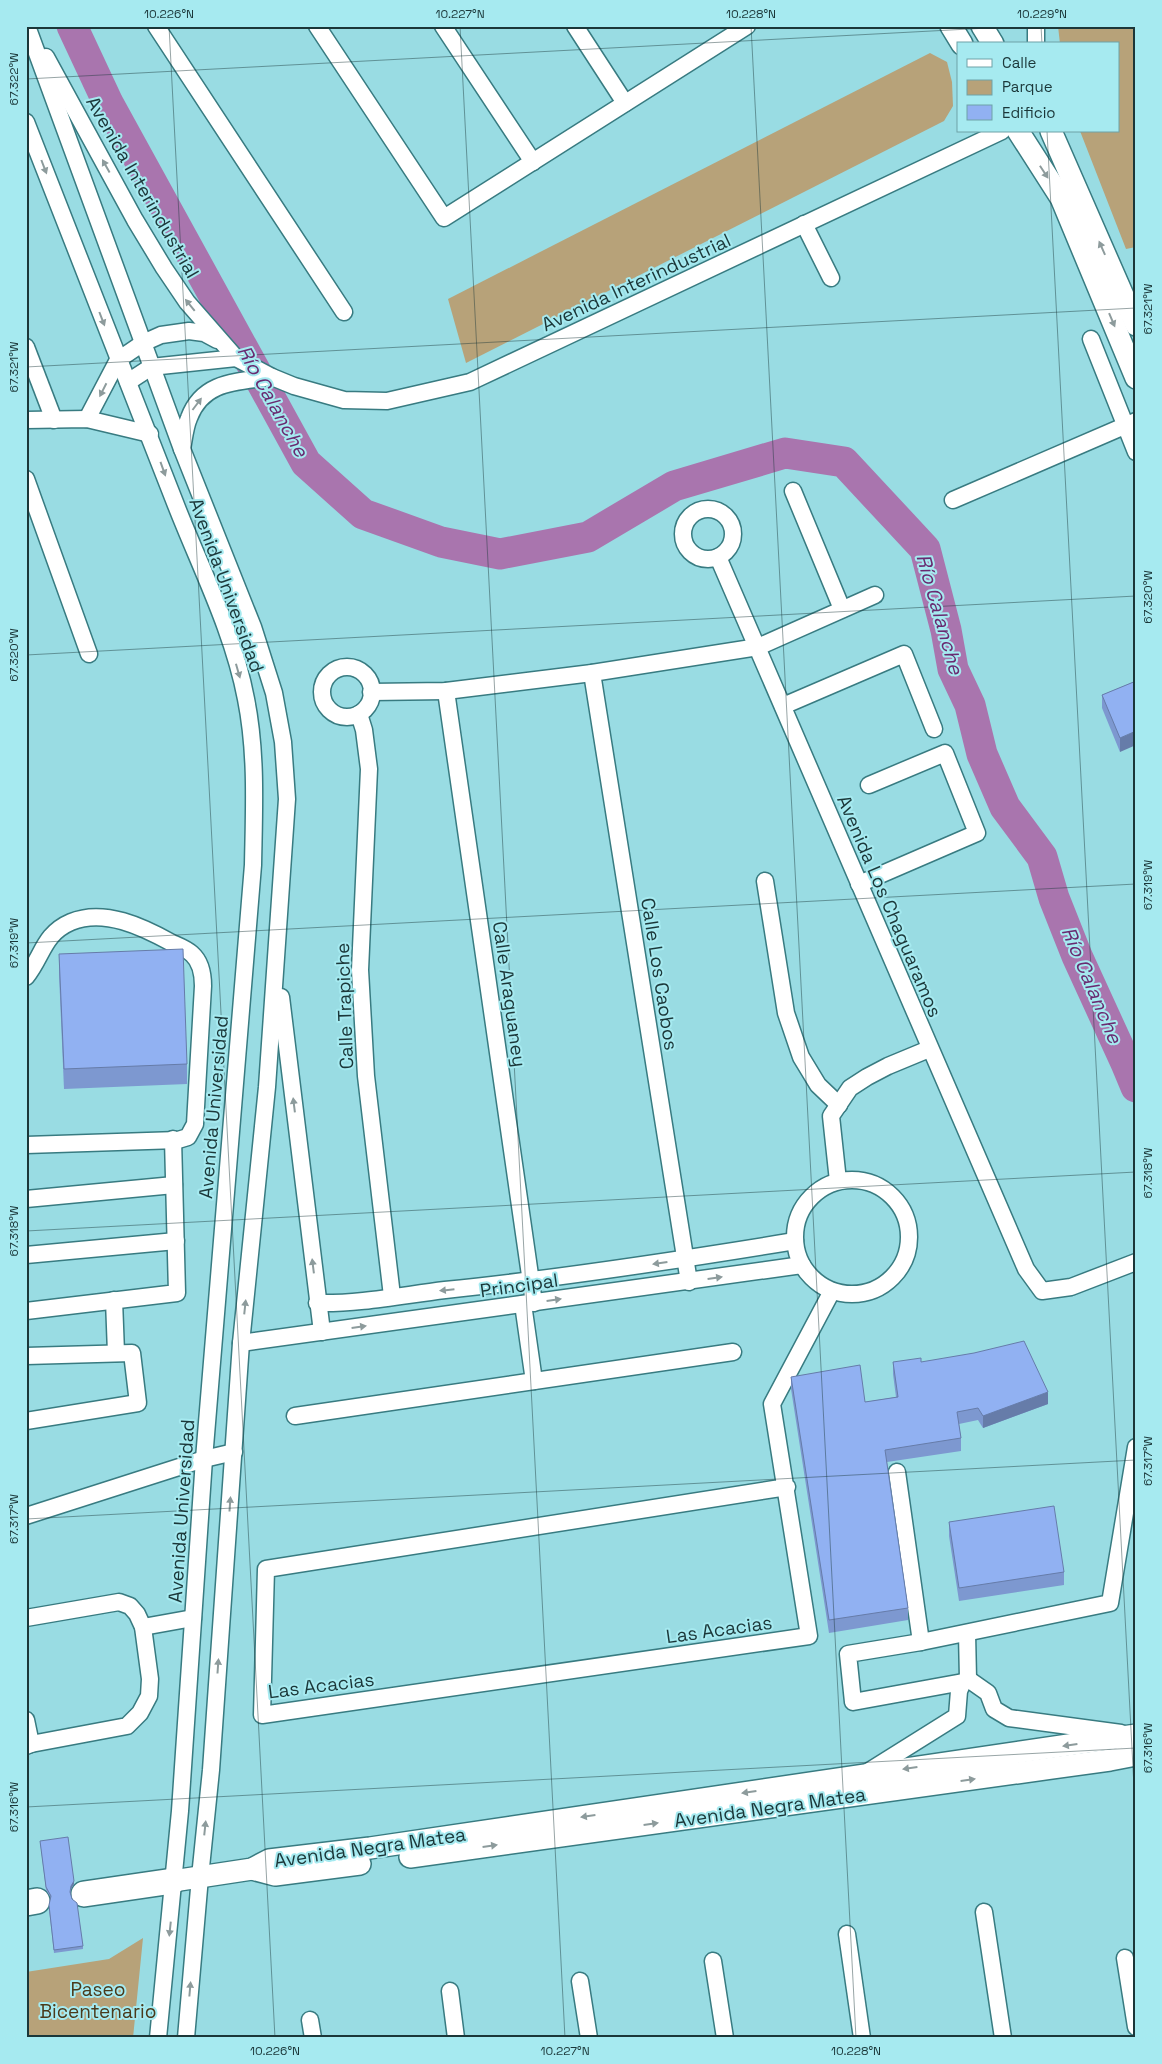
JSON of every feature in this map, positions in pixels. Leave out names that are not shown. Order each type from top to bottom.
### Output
[{"type":"highway","points":[[84,1894],[173,1881]]},
{"type":"main road","points":[[951,26],[961,42]]},
{"type":"main road","points":[[982,26],[992,42]]},
{"type":"main road","points":[[1019,132],[1061,198],[1136,378]]},
{"type":"main road","points":[[1051,132],[1136,325]]},
{"type":"main road","name":"Avenida Negra Matea","points":[[252,1869],[269,1860],[380,1846],[1136,1735]]},
{"type":"main road","name":"Avenida Negra Matea","points":[[252,1869],[275,1875],[1071,1766],[1136,1755]]},
{"type":"main road","points":[[173,1881],[252,1869]]},
{"type":"street","name":"Avenida Universidad","points":[[28,26],[151,367],[253,628],[274,694],[283,742],[287,799],[267,1087],[241,1343],[211,1770],[186,2038]]},
{"type":"street","name":"Avenida Interindustrial","points":[[28,26],[135,220],[187,302],[236,358],[294,386],[344,400],[388,401],[470,382],[1000,132]]},
{"type":"street","points":[[156,26],[344,312]]},
{"type":"street","points":[[316,26],[444,218],[747,26]]},
{"type":"street","points":[[443,26],[533,162]]},
{"type":"street","points":[[575,26],[625,103]]},
{"type":"street","name":"Avenida Universidad","points":[[26,122],[118,360],[150,434],[229,637],[246,699],[253,749],[255,803],[253,864],[204,1460],[180,1812],[158,2038]]},
{"type":"street","points":[[804,224],[831,278]]},
{"type":"street","points":[[88,419],[118,360],[143,343],[161,335],[189,331],[204,333],[222,343]]},
{"type":"street","points":[[1091,338],[1130,423],[1136,452]]},
{"type":"street","points":[[26,347],[54,420]]},
{"type":"street","points":[[128,382],[151,367],[236,358]]},
{"type":"street","points":[[182,449],[188,419],[195,404],[206,393],[221,385],[272,377]]},
{"type":"street","points":[[26,420],[88,419],[150,434]]},
{"type":"street","points":[[953,500],[1130,423]]},
{"type":"street","points":[[26,479],[89,654]]},
{"type":"street","points":[[793,491],[842,609]]},
{"type":"street","name":"Avenida Los Chaguaramos","points":[[718,557],[929,1049],[1026,1269],[1042,1291],[1071,1287],[1136,1262]]},
{"type":"street","points":[[371,692],[446,691],[592,672],[758,647],[875,596]]},
{"type":"street","points":[[783,706],[904,654],[934,729]]},
{"type":"street","points":[[342,668],[351,668],[366,676],[371,692],[370,701],[359,714],[345,717],[337,715],[330,710],[322,698],[324,681],[334,671],[342,668]]},
{"type":"street","name":"Calle Los Caobos","points":[[592,672],[689,1282]]},
{"type":"street","name":"Calle Araguaney","points":[[446,691],[531,1281],[528,1304],[534,1381]]},
{"type":"street","name":"Calle Trapiche","points":[[359,714],[364,730],[369,769],[360,970],[366,1076],[392,1296]]},
{"type":"street","points":[[859,884],[977,834],[945,753],[869,785]]},
{"type":"street","points":[[765,881],[786,1013],[801,1057],[818,1085],[839,1105]]},
{"type":"street","points":[[26,976],[53,933],[70,922],[90,917],[105,918],[129,924],[148,931],[192,954],[202,971],[203,986],[194,1124],[188,1137],[178,1140],[26,1145]]},
{"type":"street","name":"Avenida Universidad","points":[[276,958],[317,1304],[322,1332]]},
{"type":"street","points":[[838,1181],[831,1116],[850,1088],[866,1076],[929,1049]]},
{"type":"street","points":[[26,1311],[177,1293],[173,1139]]},
{"type":"street","points":[[857,1179],[876,1184],[892,1195],[904,1211],[910,1230],[908,1250],[901,1268],[888,1283],[870,1292],[851,1295],[832,1291],[815,1281],[802,1265],[795,1241],[797,1221],[805,1203],[820,1189],[838,1181],[857,1179]]},
{"type":"street","points":[[26,1199],[174,1185]]},
{"type":"street","name":"Principal","points":[[317,1304],[341,1304],[392,1296],[531,1281],[685,1260],[795,1241]]},
{"type":"street","points":[[26,1255],[176,1242]]},
{"type":"street","name":"Principal","points":[[241,1343],[802,1265]]},
{"type":"street","name":"Las Acacias","points":[[787,1487],[266,1569],[262,1715],[809,1636],[787,1487],[772,1404],[832,1291]]},
{"type":"street","points":[[114,1300],[116,1354]]},
{"type":"street","points":[[295,1416],[733,1352]]},
{"type":"street","points":[[26,1356],[132,1353],[138,1403],[26,1421]]},
{"type":"street","points":[[1136,1447],[1110,1603],[921,1642],[848,1654],[853,1702],[966,1681],[988,1693],[994,1710],[1010,1718],[1136,1735]]},
{"type":"street","points":[[26,1516],[234,1452]]},
{"type":"street","points":[[896,1472],[921,1642]]},
{"type":"street","points":[[26,1618],[119,1602],[130,1606],[137,1614],[143,1627],[150,1679],[149,1696],[140,1713],[127,1726],[28,1745],[26,1720]]},
{"type":"street","points":[[143,1627],[193,1618]]},
{"type":"street","points":[[861,1776],[957,1716],[959,1691],[966,1681],[967,1633]]},
{"type":"street","points":[[984,1912],[1003,2038]]},
{"type":"street","points":[[847,1934],[862,2038]]},
{"type":"street","points":[[1125,1958],[1136,2027]]},
{"type":"street","points":[[713,1961],[725,2038]]},
{"type":"street","points":[[580,1982],[589,2038]]},
{"type":"street","points":[[450,1991],[456,2038]]},
{"type":"street","points":[[310,2020],[313,2038]]},
{"type":"green space","points":[[1058,26],[1136,26],[1136,247],[1126,249],[1080,132],[1120,132],[1120,42],[1060,42]]},
{"type":"green space","points":[[930,53],[947,62],[952,82],[953,106],[944,121],[466,363],[448,299]]},
{"type":"green space","name":"Paseo Bicentenario","points":[[143,1938],[133,2038],[26,2038],[26,1972],[109,1959]]},
{"type":"building","points":[[1136,681],[1136,731],[1120,738],[1102,695]]},
{"type":"building","points":[[183,949],[187,1064],[64,1069],[59,954]]},
{"type":"building","points":[[1024,1341],[1048,1392],[983,1416],[978,1408],[957,1412],[961,1438],[885,1450],[908,1608],[829,1620],[791,1377],[860,1365],[865,1402],[898,1397],[893,1362],[921,1358],[921,1362],[974,1353]]},
{"type":"building","points":[[1054,1506],[1064,1572],[959,1588],[949,1522]]},
{"type":"building","points":[[68,1837],[74,1881],[70,1892],[72,1899],[77,1903],[83,1946],[54,1950],[49,1905],[51,1896],[46,1887],[40,1841]]},
{"type":"waterway","name":"Río Calanche","points":[[72,26],[108,103],[306,463],[363,514],[441,542],[500,554],[588,537],[674,486],[785,453],[844,462],[925,549],[946,630],[953,669],[970,705],[982,754],[1005,807],[1042,857],[1054,898],[1077,956],[1136,1087]]}]
